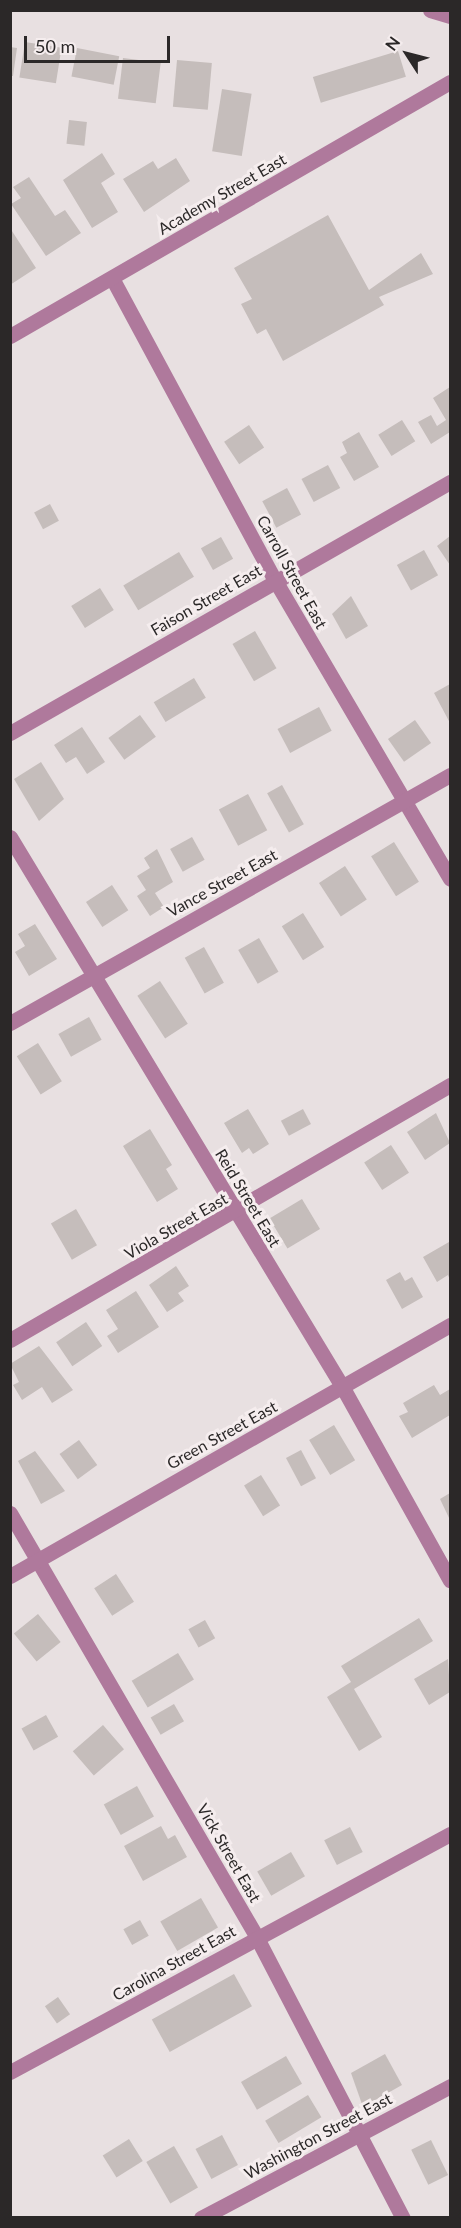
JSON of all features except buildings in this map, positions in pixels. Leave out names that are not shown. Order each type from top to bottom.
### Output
[{"type":"street","points":[[429,10],[450,15]]},
{"type":"street","name":"Academy Street East","points":[[10,336],[450,82]]},
{"type":"street","name":"Carroll Street East","points":[[112,278],[276,582],[450,879]]},
{"type":"street","name":"Faison Street East","points":[[10,732],[450,482]]},
{"type":"street","name":"Vance Street East","points":[[10,1023],[450,775]]},
{"type":"street","name":"Reid Street East","points":[[10,837],[91,977],[343,1388],[450,1579]]},
{"type":"street","name":"Viola Street East","points":[[10,1340],[236,1212],[450,1085]]},
{"type":"street","name":"Green Street East","points":[[10,1576],[450,1325]]},
{"type":"street","name":"Vick Street East","points":[[10,1513],[257,1938],[358,2135],[403,2217]]},
{"type":"street","name":"Carolina Street East","points":[[10,2072],[450,1834]]},
{"type":"street","name":"Washington Street East","points":[[201,2217],[450,2086]]}]
